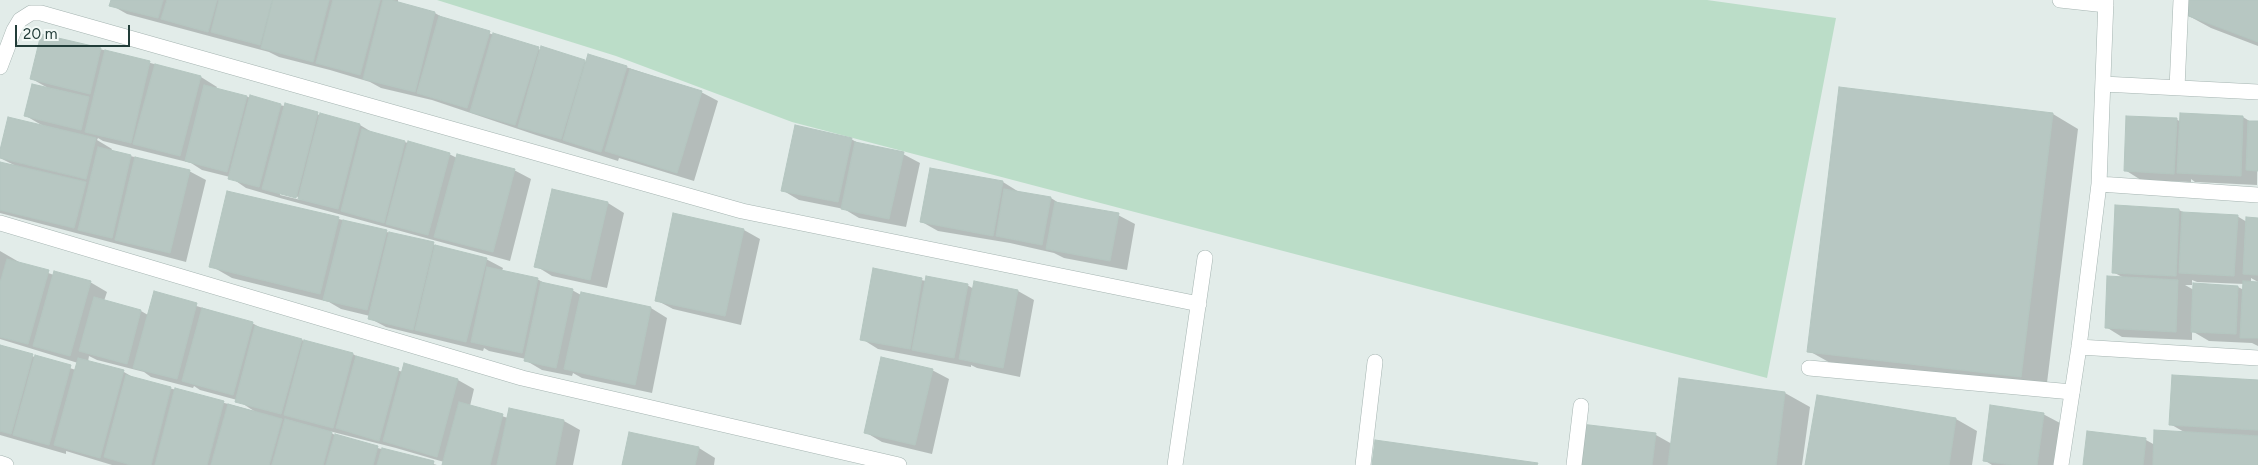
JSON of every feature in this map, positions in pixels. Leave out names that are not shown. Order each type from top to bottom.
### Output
[{"type":"street","points":[[2060,0],[2106,2],[2099,184],[2079,347],[2061,465]]},
{"type":"street","points":[[2177,88],[2182,0]]},
{"type":"street","points":[[0,67],[14,30],[20,20],[31,13],[40,12],[742,211],[1199,304]]},
{"type":"street","points":[[2103,84],[2258,92]]},
{"type":"street","points":[[2099,184],[2258,195]]},
{"type":"street","points":[[0,223],[522,378],[899,465]]},
{"type":"street","points":[[1175,465],[1205,258]]},
{"type":"street","points":[[2079,347],[2258,358]]},
{"type":"street","points":[[1363,465],[1375,362]]},
{"type":"street","points":[[1808,368],[2072,392]]},
{"type":"street","points":[[1574,465],[1581,406]]},
{"type":"street","points":[[0,463],[6,465]]},
{"type":"green space","points":[[437,0],[1707,0],[1836,18],[1767,378],[792,122],[616,56]]},
{"type":"building","points":[[111,0],[163,0],[158,18],[109,6]]},
{"type":"building","points":[[167,0],[217,0],[208,32],[161,19]]},
{"type":"building","points":[[219,0],[272,0],[260,45],[211,32]]},
{"type":"building","points":[[273,0],[329,0],[313,62],[261,48]]},
{"type":"building","points":[[333,0],[380,0],[360,75],[316,63]]},
{"type":"building","points":[[383,0],[391,0],[435,12],[415,92],[363,79]]},
{"type":"building","points":[[2188,0],[2258,0],[2258,42],[2186,15]]},
{"type":"building","points":[[439,16],[490,31],[467,108],[417,93]]},
{"type":"building","points":[[493,33],[539,47],[515,125],[470,112]]},
{"type":"building","points":[[41,34],[101,48],[90,94],[30,79]]},
{"type":"building","points":[[541,46],[585,60],[561,139],[518,127]]},
{"type":"building","points":[[105,50],[150,61],[131,143],[85,132]]},
{"type":"building","points":[[588,54],[627,66],[601,152],[563,140]]},
{"type":"building","points":[[155,64],[201,76],[180,156],[133,144]]},
{"type":"building","points":[[630,69],[702,91],[677,173],[605,151]]},
{"type":"building","points":[[32,84],[89,97],[81,130],[24,116]]},
{"type":"building","points":[[204,85],[247,96],[227,172],[185,161]]},
{"type":"building","points":[[1839,87],[2053,113],[2021,377],[1807,352]]},
{"type":"building","points":[[250,95],[281,104],[259,187],[228,179]]},
{"type":"building","points":[[285,103],[318,112],[296,198],[262,189]]},
{"type":"building","points":[[320,113],[360,124],[338,209],[298,199]]},
{"type":"building","points":[[2180,113],[2243,116],[2241,176],[2177,173]]},
{"type":"building","points":[[2126,116],[2177,118],[2174,174],[2124,171]]},
{"type":"building","points":[[8,117],[96,138],[86,179],[0,158],[0,150]]},
{"type":"building","points":[[2248,121],[2258,121],[2258,171],[2246,170]]},
{"type":"building","points":[[795,125],[852,138],[838,202],[781,191]]},
{"type":"building","points":[[362,129],[405,141],[384,223],[341,211]]},
{"type":"building","points":[[408,141],[450,153],[428,235],[386,224]]},
{"type":"building","points":[[855,142],[904,152],[889,219],[841,209]]},
{"type":"building","points":[[98,147],[131,155],[112,238],[78,230]]},
{"type":"building","points":[[457,154],[515,169],[493,252],[434,237]]},
{"type":"building","points":[[135,157],[190,170],[170,253],[115,240]]},
{"type":"building","points":[[0,162],[86,182],[74,228],[0,210]]},
{"type":"building","points":[[930,168],[1003,181],[993,236],[920,222]]},
{"type":"building","points":[[552,189],[608,202],[590,280],[534,267]]},
{"type":"building","points":[[1004,189],[1051,197],[1042,245],[996,236]]},
{"type":"building","points":[[227,191],[339,217],[320,294],[209,267]]},
{"type":"building","points":[[1055,202],[1119,213],[1110,261],[1046,249]]},
{"type":"building","points":[[2115,205],[2179,209],[2176,276],[2112,273]]},
{"type":"building","points":[[2182,212],[2238,215],[2234,276],[2179,273]]},
{"type":"building","points":[[673,213],[744,229],[725,316],[655,301]]},
{"type":"building","points":[[2246,217],[2258,218],[2258,275],[2243,274]]},
{"type":"building","points":[[343,220],[387,230],[367,310],[323,300]]},
{"type":"building","points":[[389,232],[434,242],[413,330],[368,319]]},
{"type":"building","points":[[435,245],[487,258],[466,342],[415,330]]},
{"type":"building","points":[[7,259],[49,270],[28,344],[0,337],[0,283]]},
{"type":"building","points":[[487,267],[538,278],[522,353],[471,342]]},
{"type":"building","points":[[873,268],[922,278],[910,349],[860,340]]},
{"type":"building","points":[[54,271],[91,281],[70,356],[33,346]]},
{"type":"building","points":[[926,276],[968,284],[954,358],[912,350]]},
{"type":"building","points":[[2107,276],[2178,280],[2176,332],[2105,328]]},
{"type":"building","points":[[974,281],[1018,290],[1003,368],[959,359]]},
{"type":"building","points":[[2243,281],[2258,282],[2258,338],[2240,338]]},
{"type":"building","points":[[541,282],[573,289],[556,368],[524,361]]},
{"type":"building","points":[[2193,283],[2238,286],[2236,334],[2191,332]]},
{"type":"building","points":[[154,291],[197,303],[177,379],[133,368]]},
{"type":"building","points":[[581,292],[651,307],[635,385],[564,369]]},
{"type":"building","points":[[94,297],[141,310],[127,364],[79,351]]},
{"type":"building","points":[[202,308],[253,322],[233,395],[182,381]]},
{"type":"building","points":[[255,326],[302,339],[281,414],[235,402]]},
{"type":"building","points":[[304,340],[353,353],[333,428],[284,415]]},
{"type":"building","points":[[0,345],[33,354],[11,434],[0,431]]},
{"type":"building","points":[[35,355],[71,365],[49,445],[13,435]]},
{"type":"building","points":[[356,356],[399,368],[379,441],[336,428]]},
{"type":"building","points":[[881,357],[933,369],[915,445],[864,433]]},
{"type":"building","points":[[78,358],[124,370],[100,458],[54,445]]},
{"type":"building","points":[[404,363],[458,379],[437,457],[383,441]]},
{"type":"building","points":[[126,375],[171,387],[151,465],[131,465],[104,457]]},
{"type":"building","points":[[2172,375],[2258,380],[2258,430],[2169,425]]},
{"type":"building","points":[[1679,378],[1785,392],[1776,465],[1668,465]]},
{"type":"building","points":[[175,388],[224,401],[207,465],[155,465]]},
{"type":"building","points":[[1817,395],[1956,418],[1949,465],[1805,465]]},
{"type":"building","points":[[459,402],[503,414],[490,465],[442,465]]},
{"type":"building","points":[[228,404],[282,419],[269,465],[211,465]]},
{"type":"building","points":[[1990,405],[2044,413],[2037,465],[2012,465],[1983,461]]},
{"type":"building","points":[[509,408],[564,420],[555,465],[497,465]]},
{"type":"building","points":[[285,419],[332,432],[323,465],[272,465]]},
{"type":"building","points":[[1581,424],[1656,433],[1652,465],[1577,465]]},
{"type":"building","points":[[2154,430],[2258,436],[2258,465],[2153,465]]},
{"type":"building","points":[[2087,431],[2146,438],[2143,465],[2083,465]]},
{"type":"building","points":[[629,432],[699,447],[695,465],[622,465]]},
{"type":"building","points":[[335,434],[378,446],[373,465],[326,465]]},
{"type":"building","points":[[1375,440],[1538,463],[1537,465],[1372,465]]},
{"type":"building","points":[[382,448],[434,461],[433,465],[377,465]]}]
